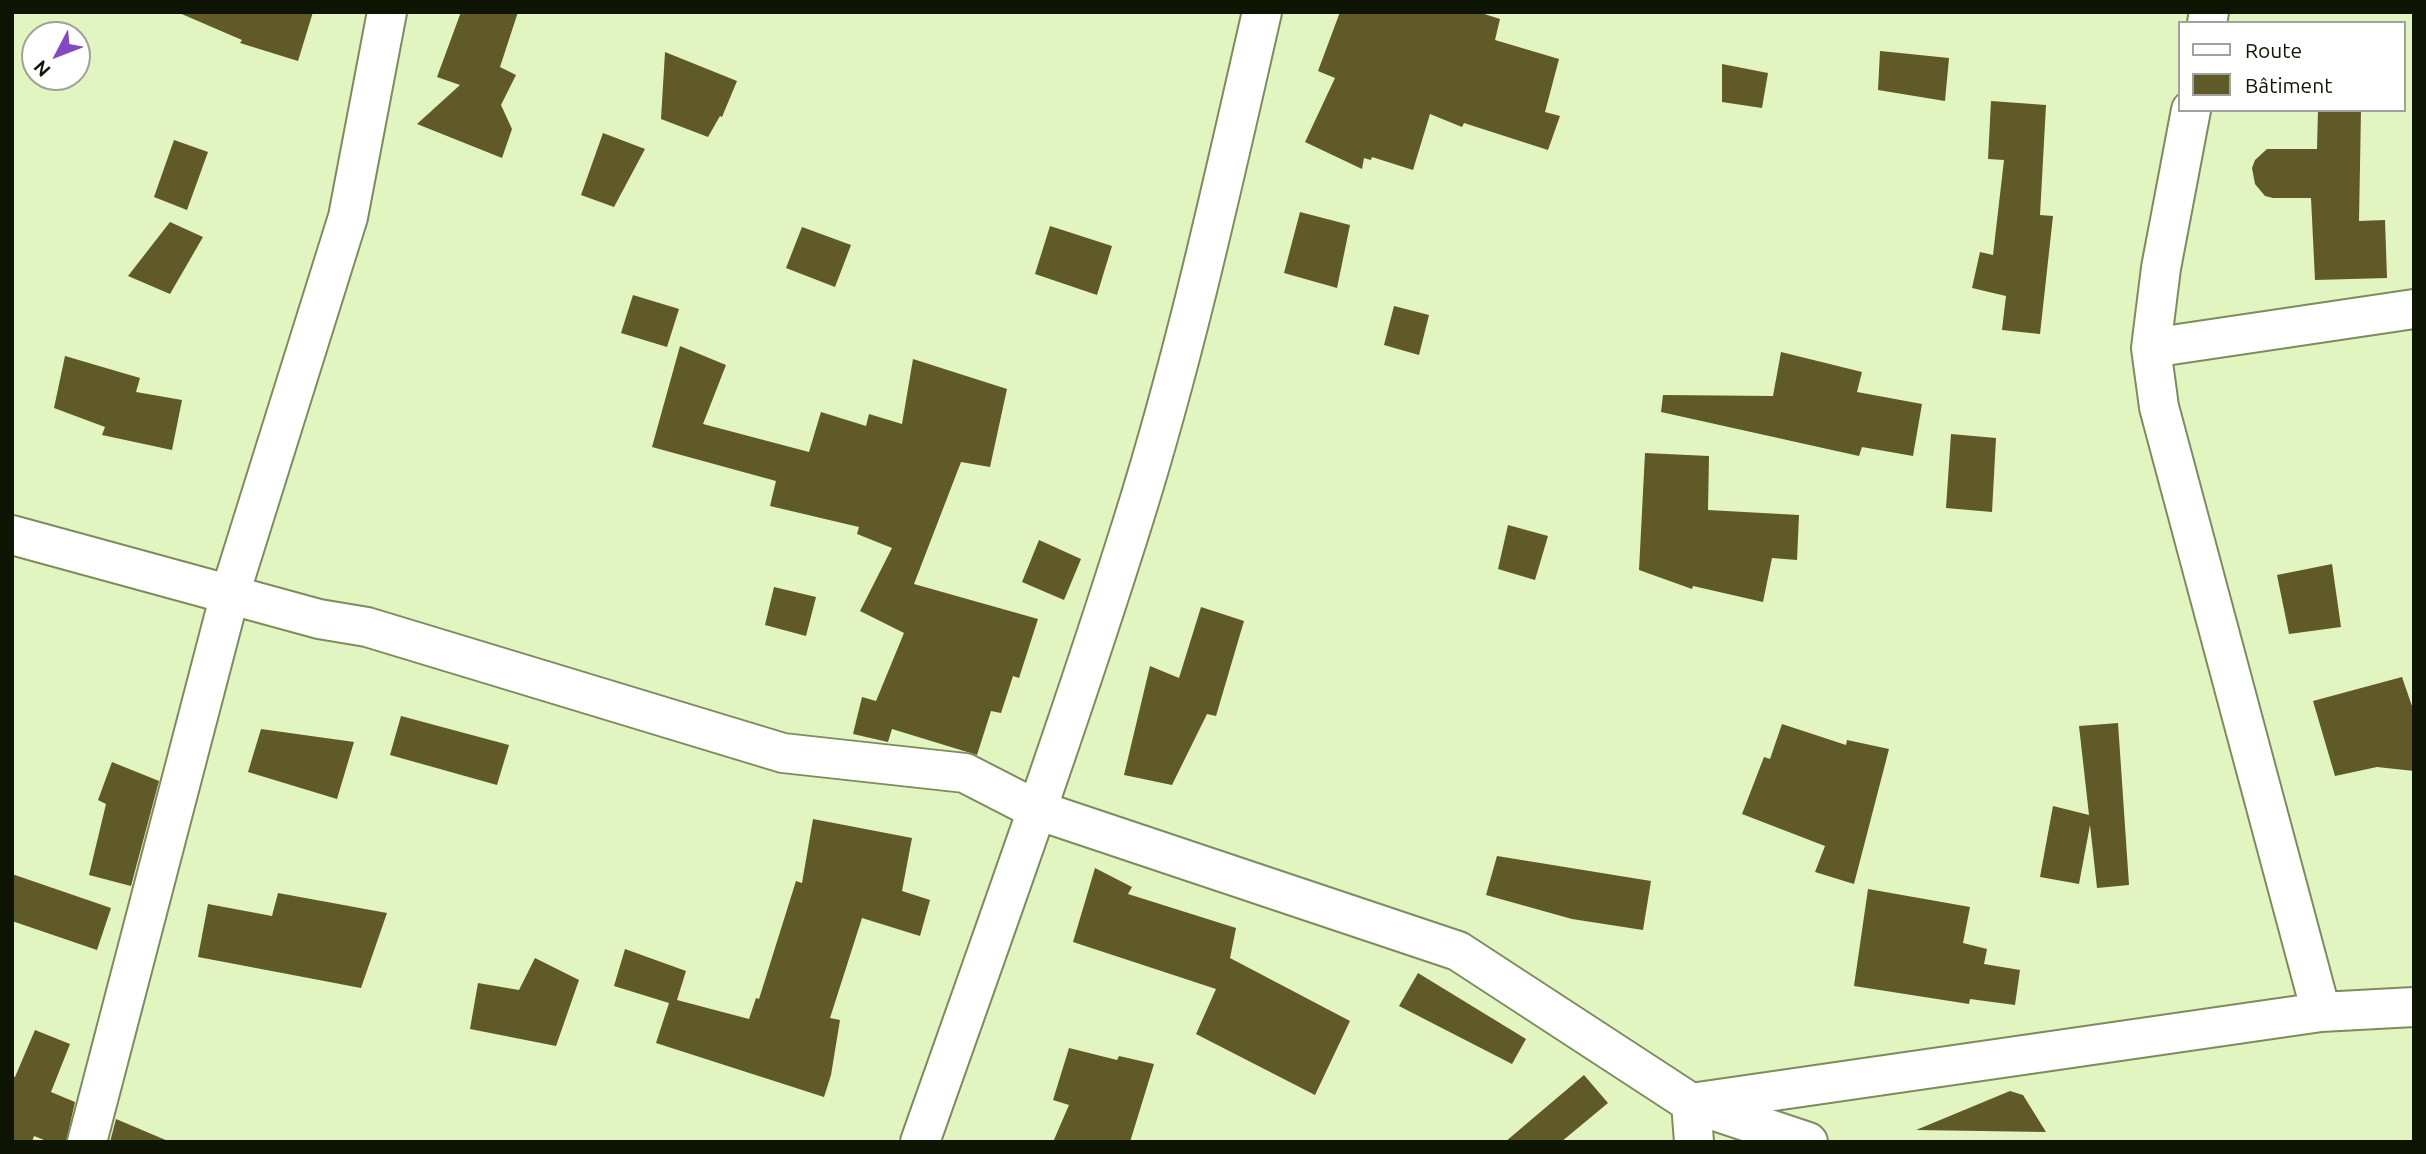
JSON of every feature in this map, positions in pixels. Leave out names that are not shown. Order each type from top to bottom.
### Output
[{"type":"street","points":[[88,1142],[230,594],[348,217],[387,12]]},
{"type":"street","points":[[920,1142],[1037,810],[1138,503],[1206,258],[1262,12]]},
{"type":"street","points":[[2191,112],[2161,268],[2151,348],[2159,407],[2321,1012]]},
{"type":"street","points":[[2151,348],[2414,309]]},
{"type":"street","points":[[12,535],[319,619],[367,627],[783,753],[965,773],[1037,810],[1458,951],[1691,1103],[1808,1142]]},
{"type":"street","points":[[1691,1103],[2321,1012],[2414,1007]]},
{"type":"street","points":[[1691,1103],[1694,1142]]},
{"type":"building","points":[[177,12],[313,12],[298,61],[240,43],[242,40]]},
{"type":"building","points":[[461,12],[518,12],[500,67],[516,75],[501,105],[512,129],[502,158],[417,124],[460,85],[437,77]]},
{"type":"building","points":[[1340,12],[1478,12],[1500,19],[1495,40],[1559,59],[1545,112],[1560,116],[1548,150],[1464,123],[1462,127],[1430,114],[1413,170],[1372,157],[1371,160],[1364,158],[1362,169],[1305,142],[1335,78],[1318,71]]},
{"type":"building","points":[[1880,51],[1949,58],[1945,101],[1878,90]]},
{"type":"building","points":[[665,52],[737,81],[722,117],[720,116],[708,137],[661,119]]},
{"type":"building","points":[[1722,64],[1768,73],[1762,108],[1722,102]]},
{"type":"building","points":[[1991,101],[2046,105],[2040,215],[2053,216],[2040,334],[2002,330],[2006,296],[1972,288],[1980,252],[1993,255],[2004,160],[1988,159]]},
{"type":"building","points":[[2318,112],[2361,112],[2359,221],[2385,220],[2387,278],[2315,280],[2311,198],[2265,196],[2255,184],[2252,168],[2255,160],[2267,149],[2317,149]]},
{"type":"building","points":[[603,133],[645,149],[614,207],[581,195]]},
{"type":"building","points":[[174,140],[208,152],[187,210],[154,197]]},
{"type":"building","points":[[1300,212],[1350,225],[1337,288],[1284,273]]},
{"type":"building","points":[[170,222],[203,237],[170,294],[128,276]]},
{"type":"building","points":[[1050,226],[1112,246],[1097,295],[1035,274]]},
{"type":"building","points":[[802,227],[851,245],[835,287],[786,268]]},
{"type":"building","points":[[633,295],[679,309],[667,347],[621,333]]},
{"type":"building","points":[[1394,306],[1429,315],[1419,355],[1384,345]]},
{"type":"building","points":[[680,346],[726,365],[703,424],[809,452],[821,412],[866,426],[869,414],[902,424],[913,359],[1007,389],[990,467],[961,462],[914,584],[1038,619],[1019,678],[1013,676],[1001,713],[991,711],[977,755],[892,729],[888,742],[853,734],[862,697],[876,701],[904,633],[860,611],[892,548],[857,534],[859,527],[770,506],[776,481],[652,447]]},
{"type":"building","points":[[1781,352],[1862,372],[1857,392],[1922,404],[1913,456],[1862,447],[1859,456],[1661,412],[1663,395],[1773,396]]},
{"type":"building","points":[[65,356],[140,378],[136,392],[182,400],[172,450],[102,435],[105,427],[54,408]]},
{"type":"building","points":[[1951,434],[1996,438],[1992,512],[1946,508]]},
{"type":"building","points":[[1645,453],[1709,456],[1708,510],[1799,515],[1797,560],[1772,558],[1763,602],[1693,586],[1692,589],[1639,570]]},
{"type":"building","points":[[1508,525],[1548,536],[1535,580],[1498,569]]},
{"type":"building","points":[[1039,540],[1081,559],[1064,600],[1022,582]]},
{"type":"building","points":[[2332,564],[2341,627],[2289,634],[2277,575]]},
{"type":"building","points":[[774,587],[816,597],[806,636],[765,625]]},
{"type":"building","points":[[1201,607],[1244,621],[1216,716],[1207,714],[1172,785],[1124,775],[1150,666],[1179,678]]},
{"type":"building","points":[[2402,677],[2414,712],[2414,771],[2377,767],[2335,776],[2313,701]]},
{"type":"building","points":[[401,716],[509,745],[497,785],[390,755]]},
{"type":"building","points":[[2118,723],[2129,885],[2097,888],[2090,825],[2079,884],[2040,877],[2053,806],[2089,815],[2079,726]]},
{"type":"building","points":[[1782,724],[1846,745],[1847,740],[1889,749],[1854,884],[1815,872],[1825,846],[1742,814],[1764,757],[1770,759]]},
{"type":"building","points":[[261,729],[354,742],[337,799],[248,772]]},
{"type":"building","points":[[112,762],[159,781],[131,886],[89,875],[106,804],[98,800]]},
{"type":"building","points":[[813,819],[912,838],[902,891],[930,900],[920,936],[862,918],[830,1018],[840,1020],[831,1075],[824,1097],[656,1043],[669,1003],[614,986],[625,949],[686,971],[677,1000],[749,1019],[756,998],[759,999],[796,881],[802,883]]},
{"type":"building","points":[[1497,856],[1651,881],[1643,930],[1572,919],[1486,895]]},
{"type":"building","points":[[1095,868],[1132,887],[1128,894],[1236,928],[1230,958],[1350,1021],[1315,1095],[1196,1034],[1216,989],[1073,942]]},
{"type":"building","points":[[12,874],[111,908],[97,950],[12,921]]},
{"type":"building","points":[[1868,889],[1970,907],[1963,943],[1987,949],[1984,964],[2020,970],[2015,1005],[1970,999],[1969,1004],[1854,986]]},
{"type":"building","points":[[278,893],[387,913],[361,988],[198,957],[208,904],[272,916]]},
{"type":"building","points":[[535,958],[579,980],[556,1046],[470,1029],[478,983],[519,990]]},
{"type":"building","points":[[1418,973],[1526,1039],[1512,1064],[1399,1006]]},
{"type":"building","points":[[35,1030],[70,1044],[51,1092],[75,1102],[66,1142],[49,1142],[34,1136],[32,1142],[12,1142],[12,1076],[15,1077]]},
{"type":"building","points":[[1069,1048],[1117,1060],[1119,1056],[1154,1064],[1130,1142],[1053,1142],[1069,1105],[1053,1100]]},
{"type":"building","points":[[1584,1075],[1608,1103],[1561,1142],[1505,1142]]},
{"type":"building","points":[[2010,1091],[2023,1095],[2046,1132],[1916,1130]]},
{"type":"building","points":[[116,1119],[168,1141],[168,1142],[110,1142]]}]
